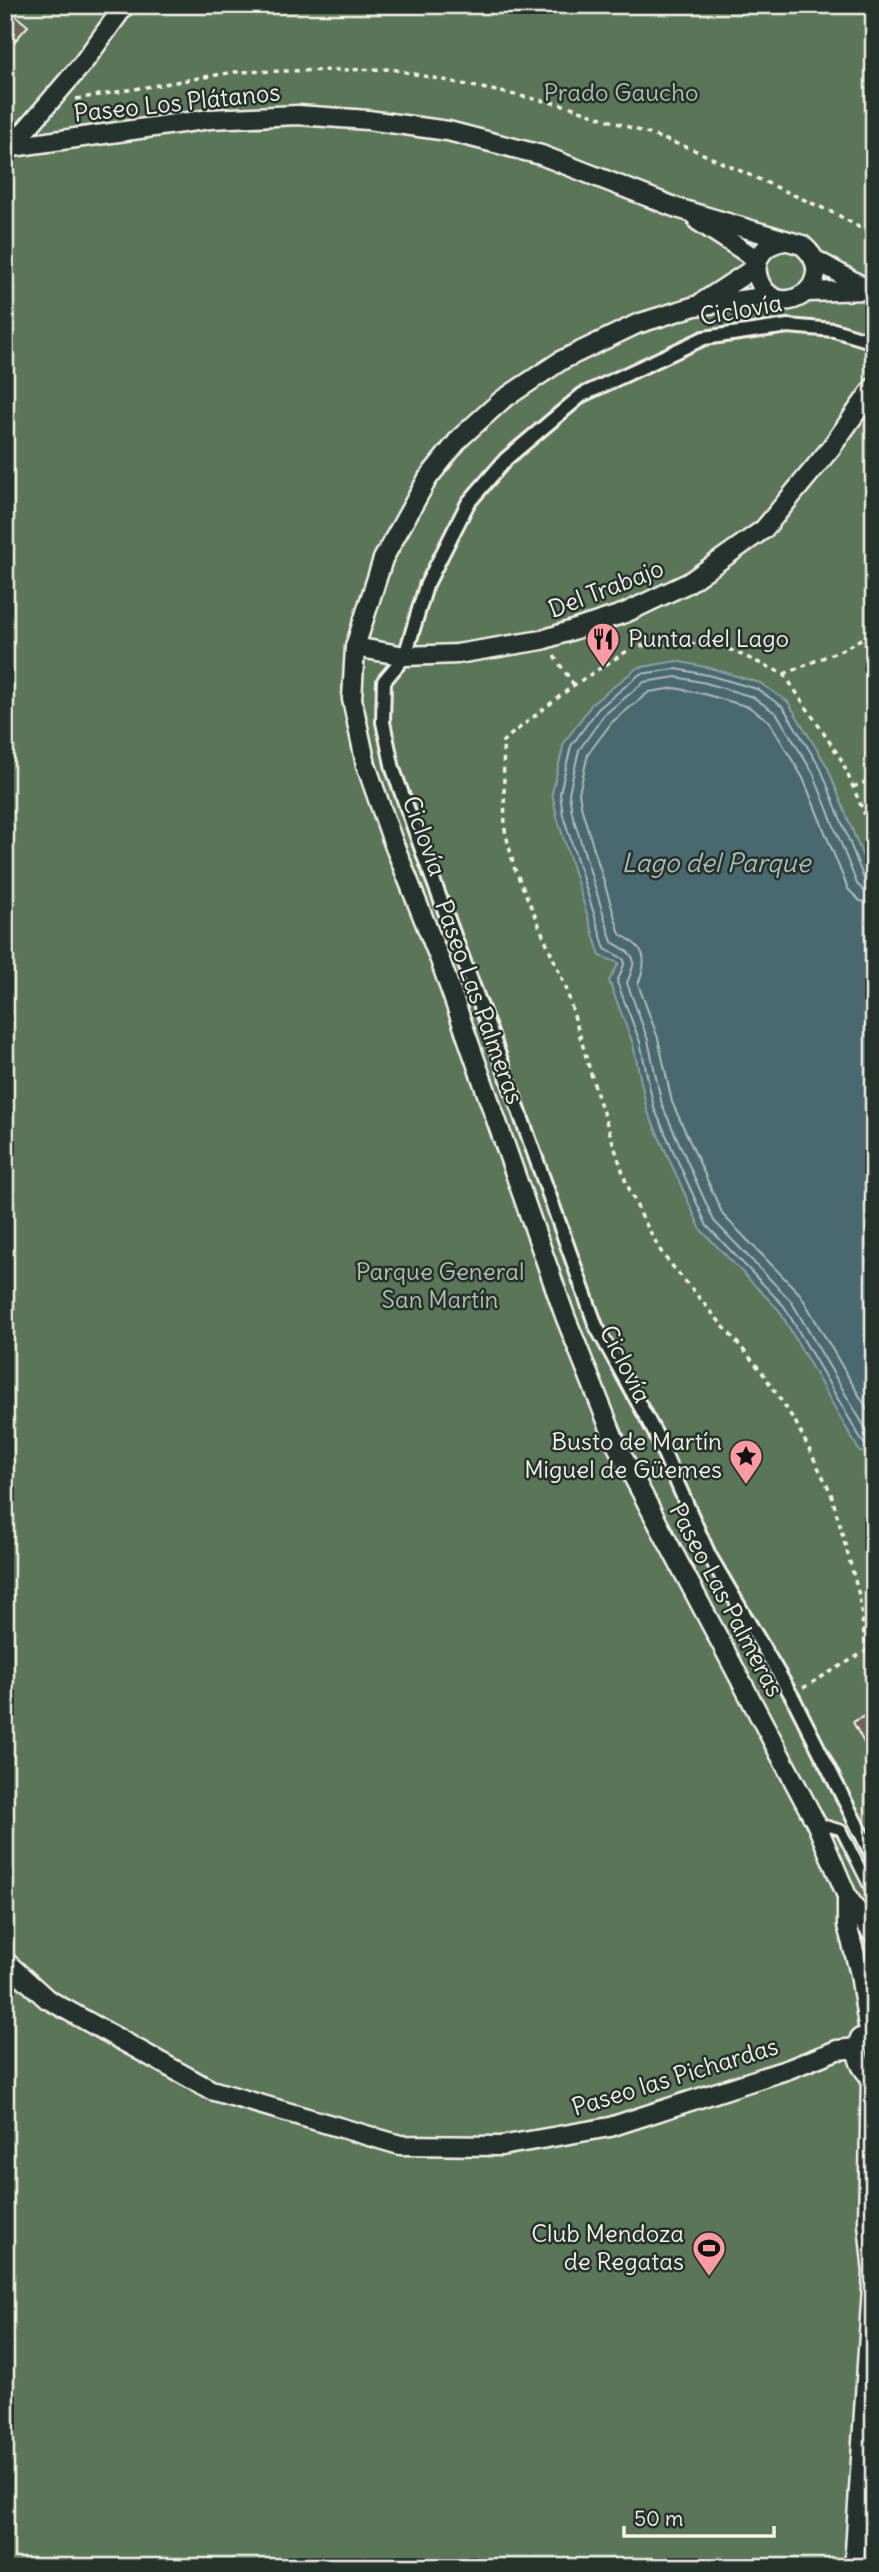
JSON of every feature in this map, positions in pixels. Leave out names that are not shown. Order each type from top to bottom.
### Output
[{"type":"street","points":[[8,148],[83,63],[125,5]]},
{"type":"street","name":"Paseo Los Plátanos","points":[[8,148],[210,119],[298,115],[368,120],[447,131],[541,155],[677,208]]},
{"type":"street","points":[[677,208],[803,245],[814,259],[870,292]]},
{"type":"street","points":[[677,208],[757,263]]},
{"type":"street","points":[[695,306],[757,263],[766,249],[784,241]]},
{"type":"street","points":[[808,292],[816,277],[814,259]]},
{"type":"street","points":[[757,263],[757,278],[762,288],[771,296]]},
{"type":"street","points":[[695,306],[771,296],[790,300],[808,292],[870,292]]},
{"type":"street","name":"Paseo Las Palmeras","points":[[695,306],[637,324],[562,360],[502,400],[460,438],[428,478],[383,559],[355,647],[352,699],[366,765],[393,842],[440,960],[565,1316],[617,1446],[816,1822],[847,1896]]},
{"type":"street","points":[[874,342],[834,330],[788,326],[704,338],[582,395],[506,459],[468,503],[426,586],[405,656],[384,681],[383,722],[393,769],[596,1325],[656,1433],[709,1555],[793,1698],[874,1859]]},
{"type":"street","name":"Del Trabajo","points":[[355,647],[405,656],[457,654],[542,640],[625,613],[688,583],[764,529],[830,449],[874,387]]},
{"type":"street","points":[[847,1896],[874,1936]]},
{"type":"street","points":[[847,1896],[847,1925],[871,2024],[861,2036],[857,2048],[858,2060],[863,2070],[873,2079],[868,2223],[873,2270],[854,2567]]},
{"type":"street","name":"Paseo las Pichardas","points":[[5,1961],[47,1999],[211,2090],[400,2145],[500,2146],[610,2127],[789,2069],[837,2050],[857,2048]]},
{"type":"lane","points":[[816,1822],[841,1829],[874,1896]]},
{"type":"path","points":[[784,674],[846,648],[874,631]]},
{"type":"path","points":[[542,640],[575,685]]},
{"type":"path","points":[[793,1698],[797,1692],[866,1651],[859,1595],[831,1493],[796,1423],[762,1372],[663,1255],[626,1182],[566,988],[514,867],[505,830],[503,741],[575,685],[635,646],[715,643],[784,674],[841,759],[874,836]]},
{"type":"path","points":[[852,787],[874,779]]},
{"type":"green space","name":"Parque General San Martín","points":[[5,5],[874,5],[874,2567],[5,2567]]},
{"type":"water","name":"Lago del Parque","points":[[676,661],[760,683],[788,702],[827,766],[874,885],[874,1454],[860,1452],[779,1310],[701,1230],[647,1110],[633,1044],[609,981],[619,963],[600,956],[557,817],[552,793],[564,743],[592,704],[637,668]]},
{"type":"building","points":[[5,7],[28,26],[5,52]]},
{"type":"building","points":[[874,1711],[874,1762],[853,1722]]},
{"type":"place","name":"Punta del Lago","points":[[603,669]]},
{"type":"place","name":"Busto de Martín Miguel de Güemes","points":[[746,1486]]},
{"type":"place","name":"Club Mendoza de Regatas","points":[[709,2278]]},
{"type":"park label","name":"Prado Gaucho","points":[[621,93]]}]
